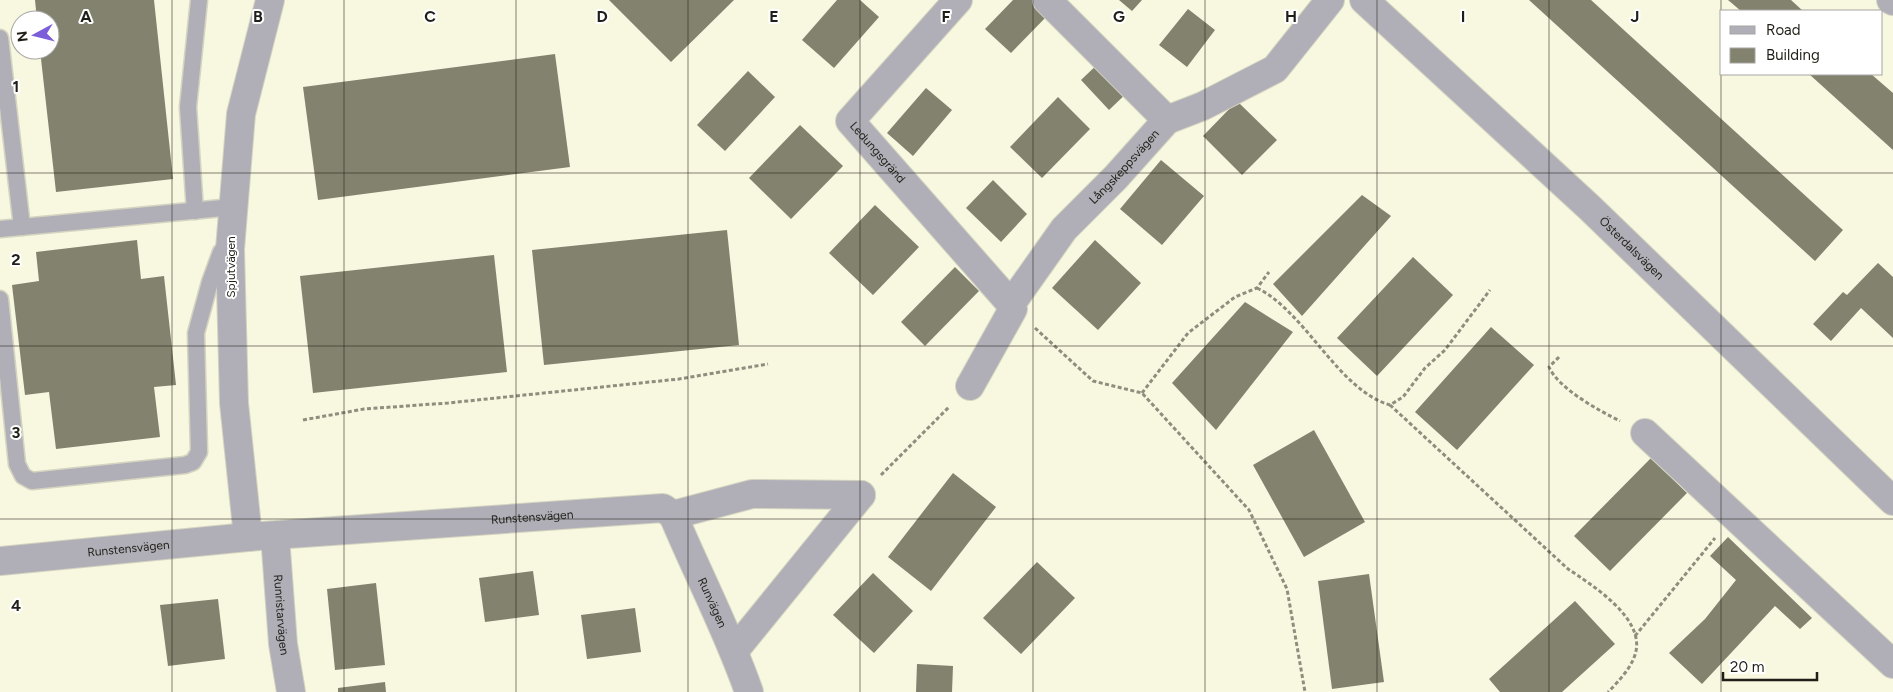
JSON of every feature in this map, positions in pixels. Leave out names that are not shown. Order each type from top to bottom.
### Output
[{"type":"street","name":"Spjutvägen","points":[[248,537],[234,403],[230,249],[241,114],[270,0]]},
{"type":"street","name":"Ledungsgränd","points":[[958,0],[850,121],[1012,306]]},
{"type":"street","points":[[1046,0],[1166,120]]},
{"type":"street","name":"Långskeppsvägen","points":[[970,386],[1012,306],[1064,229],[1116,177],[1166,120],[1203,106],[1275,69],[1330,0]]},
{"type":"street","name":"Österdalsvägen","points":[[1364,0],[1590,208],[1893,501]]},
{"type":"street","points":[[1645,433],[1893,664]]},
{"type":"street","points":[[674,515],[752,494],[861,495]]},
{"type":"street","points":[[735,650],[861,495]]},
{"type":"street","name":"Runstensvägen","points":[[0,561],[248,537],[663,508],[674,515]]},
{"type":"street","name":"Runvägen","points":[[674,515],[691,558],[735,650],[749,692]]},
{"type":"street","name":"Runristarvägen","points":[[275,536],[283,644],[291,692]]},
{"type":"lane","points":[[195,211],[188,107],[199,0]]},
{"type":"lane","points":[[0,38],[22,227]]},
{"type":"lane","points":[[0,230],[233,207]]},
{"type":"lane","points":[[0,298],[17,464],[23,476],[32,481],[185,465],[193,462],[199,452],[196,333],[221,252],[230,249]]},
{"type":"path","points":[[1142,394],[1188,333],[1235,297],[1257,288],[1269,272]]},
{"type":"path","points":[[1257,288],[1273,296],[1345,374],[1376,401],[1390,405],[1568,569],[1600,590],[1625,616],[1634,630],[1636,651],[1623,677],[1608,692]]},
{"type":"path","points":[[1390,405],[1404,397],[1425,368],[1445,350],[1490,290]]},
{"type":"path","points":[[1012,306],[1093,381],[1142,394],[1249,510],[1288,590],[1305,692]]},
{"type":"path","points":[[1559,357],[1549,367],[1553,377],[1608,415],[1645,433]]},
{"type":"path","points":[[303,420],[364,410],[448,404],[679,379],[768,364]]},
{"type":"path","points":[[861,495],[970,386]]},
{"type":"path","points":[[1635,636],[1732,516]]},
{"type":"building","points":[[35,0],[154,0],[173,179],[56,192],[41,60],[60,60],[60,10],[36,10]]},
{"type":"building","points":[[609,0],[734,0],[671,62]]},
{"type":"building","points":[[837,0],[860,0],[879,17],[834,68],[802,40]]},
{"type":"building","points":[[1013,0],[1036,0],[1050,13],[1011,53],[985,29]]},
{"type":"building","points":[[1119,0],[1142,0],[1132,11]]},
{"type":"building","points":[[1529,0],[1591,0],[1843,230],[1815,261]]},
{"type":"building","points":[[1728,0],[1791,0],[1802,10],[1740,10]]},
{"type":"building","points":[[1188,9],[1215,30],[1187,67],[1159,45]]},
{"type":"building","points":[[555,54],[570,167],[318,200],[303,87]]},
{"type":"building","points":[[1102,60],[1130,90],[1109,110],[1081,80]]},
{"type":"building","points":[[748,71],[775,97],[725,151],[697,125]]},
{"type":"building","points":[[1810,75],[1872,75],[1893,93],[1893,150]]},
{"type":"building","points":[[926,88],[952,110],[913,156],[887,133]]},
{"type":"building","points":[[1058,97],[1090,129],[1042,178],[1010,147]]},
{"type":"building","points":[[1237,101],[1277,140],[1242,175],[1203,136]]},
{"type":"building","points":[[800,125],[843,166],[791,219],[749,178]]},
{"type":"building","points":[[1161,160],[1204,196],[1162,245],[1120,209]]},
{"type":"building","points":[[993,180],[1027,214],[1001,242],[966,208]]},
{"type":"building","points":[[1362,195],[1391,216],[1302,316],[1273,284]]},
{"type":"building","points":[[875,205],[919,247],[873,295],[829,253]]},
{"type":"building","points":[[727,230],[739,345],[544,365],[532,250]]},
{"type":"building","points":[[137,240],[141,279],[164,276],[176,385],[154,387],[160,437],[56,449],[49,392],[25,395],[12,285],[39,281],[36,252]]},
{"type":"building","points":[[1095,240],[1141,283],[1098,330],[1052,288]]},
{"type":"building","points":[[494,255],[507,372],[313,393],[300,276]]},
{"type":"building","points":[[1413,257],[1453,295],[1377,376],[1337,338]]},
{"type":"building","points":[[1878,263],[1893,277],[1893,338],[1861,308],[1831,341],[1813,324],[1843,292],[1847,295]]},
{"type":"building","points":[[955,267],[979,291],[925,346],[901,322]]},
{"type":"building","points":[[1245,302],[1293,332],[1216,430],[1172,383]]},
{"type":"building","points":[[1491,327],[1534,365],[1457,450],[1415,412]]},
{"type":"building","points":[[1314,430],[1365,522],[1304,557],[1253,465]]},
{"type":"building","points":[[1651,458],[1687,493],[1610,571],[1574,536]]},
{"type":"building","points":[[953,473],[996,507],[931,591],[888,557]]},
{"type":"building","points":[[1728,537],[1812,618],[1800,629],[1775,606],[1702,684],[1669,653],[1705,619],[1736,580],[1710,556]]},
{"type":"building","points":[[1037,562],[1075,598],[1021,654],[983,618]]},
{"type":"building","points":[[533,571],[539,615],[485,622],[479,578]]},
{"type":"building","points":[[873,573],[913,611],[874,653],[833,615]]},
{"type":"building","points":[[1369,574],[1384,682],[1332,689],[1318,581]]},
{"type":"building","points":[[376,583],[385,665],[335,670],[327,589]]},
{"type":"building","points":[[218,599],[225,659],[168,666],[160,605]]},
{"type":"building","points":[[1575,601],[1615,644],[1562,692],[1500,692],[1489,679]]},
{"type":"building","points":[[635,608],[641,652],[587,659],[581,615]]},
{"type":"building","points":[[917,664],[953,666],[952,692],[916,692]]},
{"type":"building","points":[[385,682],[386,692],[338,692],[338,688]]}]
